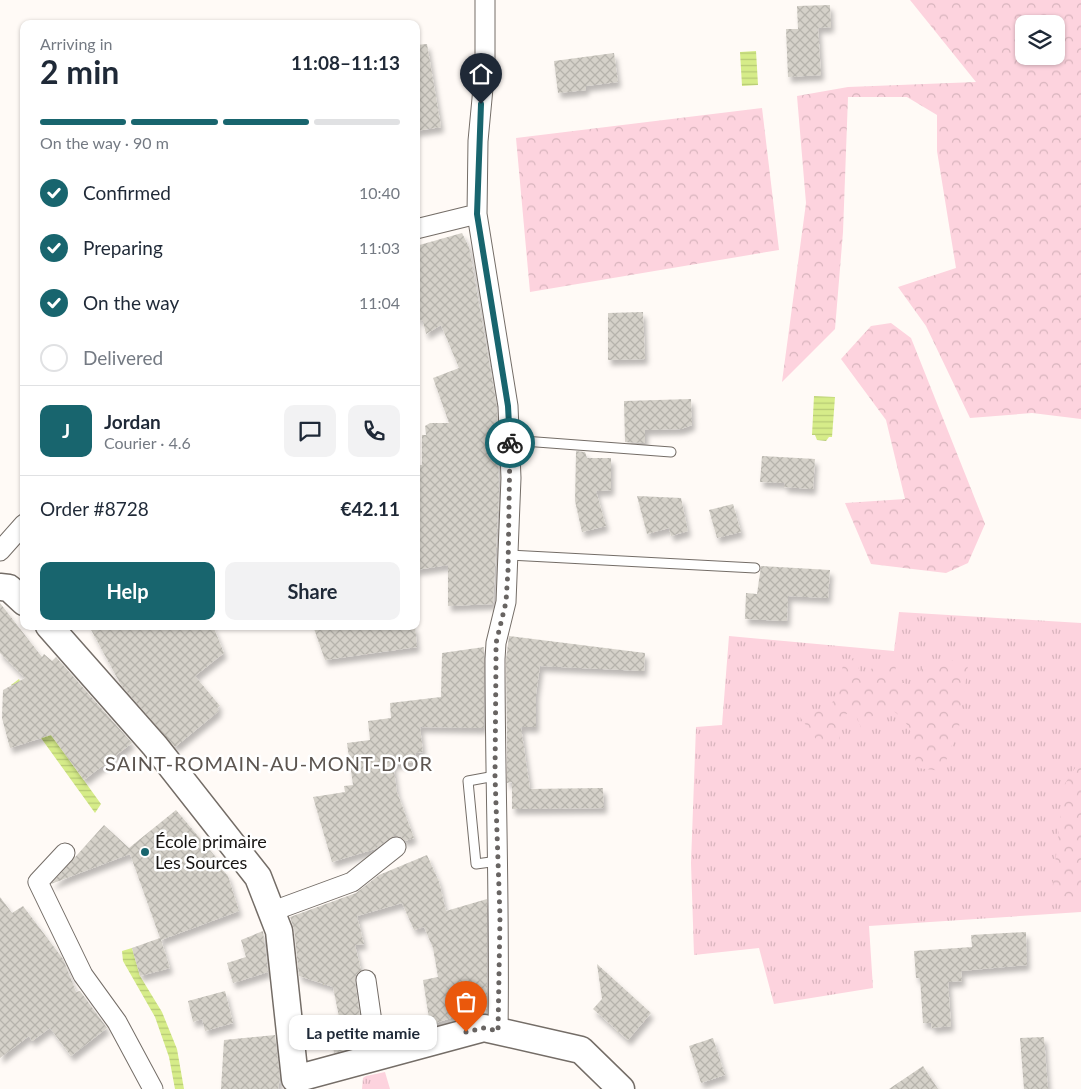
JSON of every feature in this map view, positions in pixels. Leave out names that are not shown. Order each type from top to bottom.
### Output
[{"type":"main road","points":[[0,587],[9,588],[20,598]]},
{"type":"main road","points":[[53,630],[155,746],[258,877],[273,911],[279,931],[296,1084],[377,1057],[491,1030],[581,1050],[621,1089]]},
{"type":"street","points":[[485,0],[485,67],[478,141],[477,214],[508,406],[510,440],[509,555],[506,602],[496,643],[495,776],[500,917],[491,1030]]},
{"type":"street","points":[[420,228],[477,214]]},
{"type":"street","points":[[0,551],[20,528]]},
{"type":"street","points":[[273,911],[352,882],[396,847]]},
{"type":"street","points":[[65,853],[38,882],[83,975],[117,1022],[153,1089]]},
{"type":"street","points":[[366,980],[377,1057]]},
{"type":"lane","points":[[510,440],[671,452]]},
{"type":"lane","points":[[509,555],[754,568]]},
{"type":"lane","points":[[495,776],[468,781],[476,864],[498,861]]},
{"type":"green space","points":[[910,0],[1081,0],[1081,419],[1032,413],[970,418],[926,326],[898,287],[956,268],[937,151],[937,115],[907,97],[848,97],[843,232],[835,329],[782,382],[806,203],[797,96],[848,87],[976,82]]},
{"type":"green space","points":[[762,108],[779,250],[530,292],[516,138]]},
{"type":"green space","points":[[891,323],[911,338],[985,524],[968,563],[946,573],[871,564],[845,503],[905,499],[886,420],[841,359],[871,326]]},
{"type":"green space","points":[[899,612],[1081,623],[1081,912],[869,926],[873,988],[774,1004],[759,948],[694,955],[691,863],[696,727],[722,725],[729,636],[894,651]]},
{"type":"green space","points":[[855,658],[861,675],[881,663],[894,660],[898,681],[909,685],[926,664],[951,660],[968,665],[959,727],[942,771],[918,768],[909,729],[900,716],[891,709],[877,710],[862,730],[853,708],[839,721],[840,741],[816,739],[795,710],[825,710],[836,698],[844,660]]},
{"type":"green space","points":[[1081,759],[1081,902],[1052,892],[1064,785]]},
{"type":"green space","points":[[385,1072],[390,1089],[362,1089],[363,1078]]},
{"type":"shaded area","points":[[756,51],[758,85],[742,86],[740,52]]},
{"type":"shaded area","points":[[814,396],[835,397],[832,437],[829,437],[826,441],[817,440],[815,435],[812,435]]},
{"type":"shaded area","points":[[19,679],[34,711],[101,804],[95,813],[41,738],[11,685]]},
{"type":"shaded area","points":[[132,948],[140,976],[162,1012],[177,1049],[184,1089],[175,1089],[169,1057],[155,1017],[123,961],[122,951]]},
{"type":"building","points":[[830,5],[831,27],[818,28],[821,75],[788,77],[786,29],[798,29],[797,6]]},
{"type":"building","points":[[427,44],[441,127],[420,130],[420,45]]},
{"type":"building","points":[[614,53],[618,82],[586,86],[586,90],[558,93],[554,61]]},
{"type":"building","points":[[462,233],[469,247],[497,407],[499,492],[493,604],[448,606],[448,565],[420,569],[420,465],[422,465],[422,435],[426,435],[425,426],[430,423],[449,423],[433,378],[459,368],[441,325],[426,334],[423,321],[420,320],[420,245]]},
{"type":"building","points":[[643,312],[645,359],[608,360],[608,313]]},
{"type":"building","points":[[691,399],[692,425],[681,429],[645,430],[645,443],[625,442],[624,401]]},
{"type":"building","points":[[576,451],[585,452],[587,458],[611,458],[611,490],[596,491],[606,526],[582,532],[575,501]]},
{"type":"building","points":[[762,456],[815,459],[813,489],[784,487],[785,483],[760,482]]},
{"type":"building","points":[[637,496],[681,498],[688,531],[671,536],[669,528],[647,534]]},
{"type":"building","points":[[733,504],[741,532],[717,538],[709,510]]},
{"type":"building","points":[[761,566],[830,570],[828,598],[788,596],[787,621],[745,619],[746,593],[757,594]]},
{"type":"building","points":[[0,603],[42,657],[44,654],[52,661],[56,657],[132,743],[84,780],[51,735],[10,748],[2,718],[3,690],[25,678],[0,653]]},
{"type":"building","points":[[91,630],[215,630],[224,653],[195,676],[220,706],[217,708],[219,711],[175,747],[121,685]]},
{"type":"building","points":[[314,630],[415,630],[417,647],[325,660]]},
{"type":"building","points":[[509,636],[645,653],[644,671],[540,666],[536,694],[536,727],[521,727],[530,789],[603,788],[604,808],[512,809],[512,782],[507,783],[506,659]]},
{"type":"building","points":[[484,647],[484,728],[420,727],[423,752],[415,753],[416,762],[393,764],[397,792],[414,838],[405,841],[401,837],[394,836],[375,849],[332,862],[313,797],[345,792],[344,786],[353,785],[347,743],[370,740],[368,721],[391,718],[390,703],[441,697],[442,653]]},
{"type":"building","points":[[176,810],[220,862],[217,864],[228,876],[239,911],[161,940],[170,968],[140,976],[132,948],[160,938],[130,854],[51,884],[104,825],[129,848]]},
{"type":"building","points":[[427,855],[439,882],[446,911],[487,899],[487,1005],[485,1013],[454,1017],[430,1025],[423,980],[438,977],[433,948],[424,927],[414,930],[402,903],[357,916],[364,944],[355,945],[361,970],[356,975],[355,981],[364,1045],[334,1053],[331,1033],[342,1032],[333,987],[299,976],[294,929],[290,917],[356,893],[379,875]]},
{"type":"building","points":[[0,897],[12,913],[23,906],[63,959],[76,992],[80,991],[107,1028],[71,1056],[50,1028],[32,1041],[29,1036],[0,1058]]},
{"type":"building","points":[[263,931],[268,972],[233,983],[227,963],[246,957],[241,940]]},
{"type":"building","points":[[1026,932],[1027,965],[961,971],[962,981],[948,982],[951,1026],[932,1028],[931,1023],[923,1023],[920,978],[916,978],[914,951],[972,947],[971,935]]},
{"type":"building","points":[[597,964],[651,1013],[628,1040],[593,1009],[602,999]]},
{"type":"building","points":[[225,991],[233,1023],[205,1031],[202,1019],[193,1022],[188,1001]]},
{"type":"building","points":[[275,1035],[280,1078],[278,1089],[221,1089],[224,1040]]},
{"type":"building","points":[[1044,1037],[1048,1089],[1024,1089],[1020,1038]]},
{"type":"building","points":[[713,1038],[725,1075],[701,1083],[689,1046]]},
{"type":"building","points":[[923,1066],[938,1089],[889,1089]]},
{"type":"way so far","points":[[466,1032],[484,1028],[498,1031],[500,917],[495,776],[496,643],[506,602],[511,478],[510,443]]},
{"type":"place","name":"École primaire Les Sources","points":[[145,852]]},
{"type":"place","name":"La petite mamie","points":[[466,1032]]},
{"type":"district","name":"SAINT-ROMAIN-AU-MONT-D'OR","points":[[269,764]]},
{"type":"route","points":[[481,104],[478,141],[477,214],[508,406],[510,443]]}]
